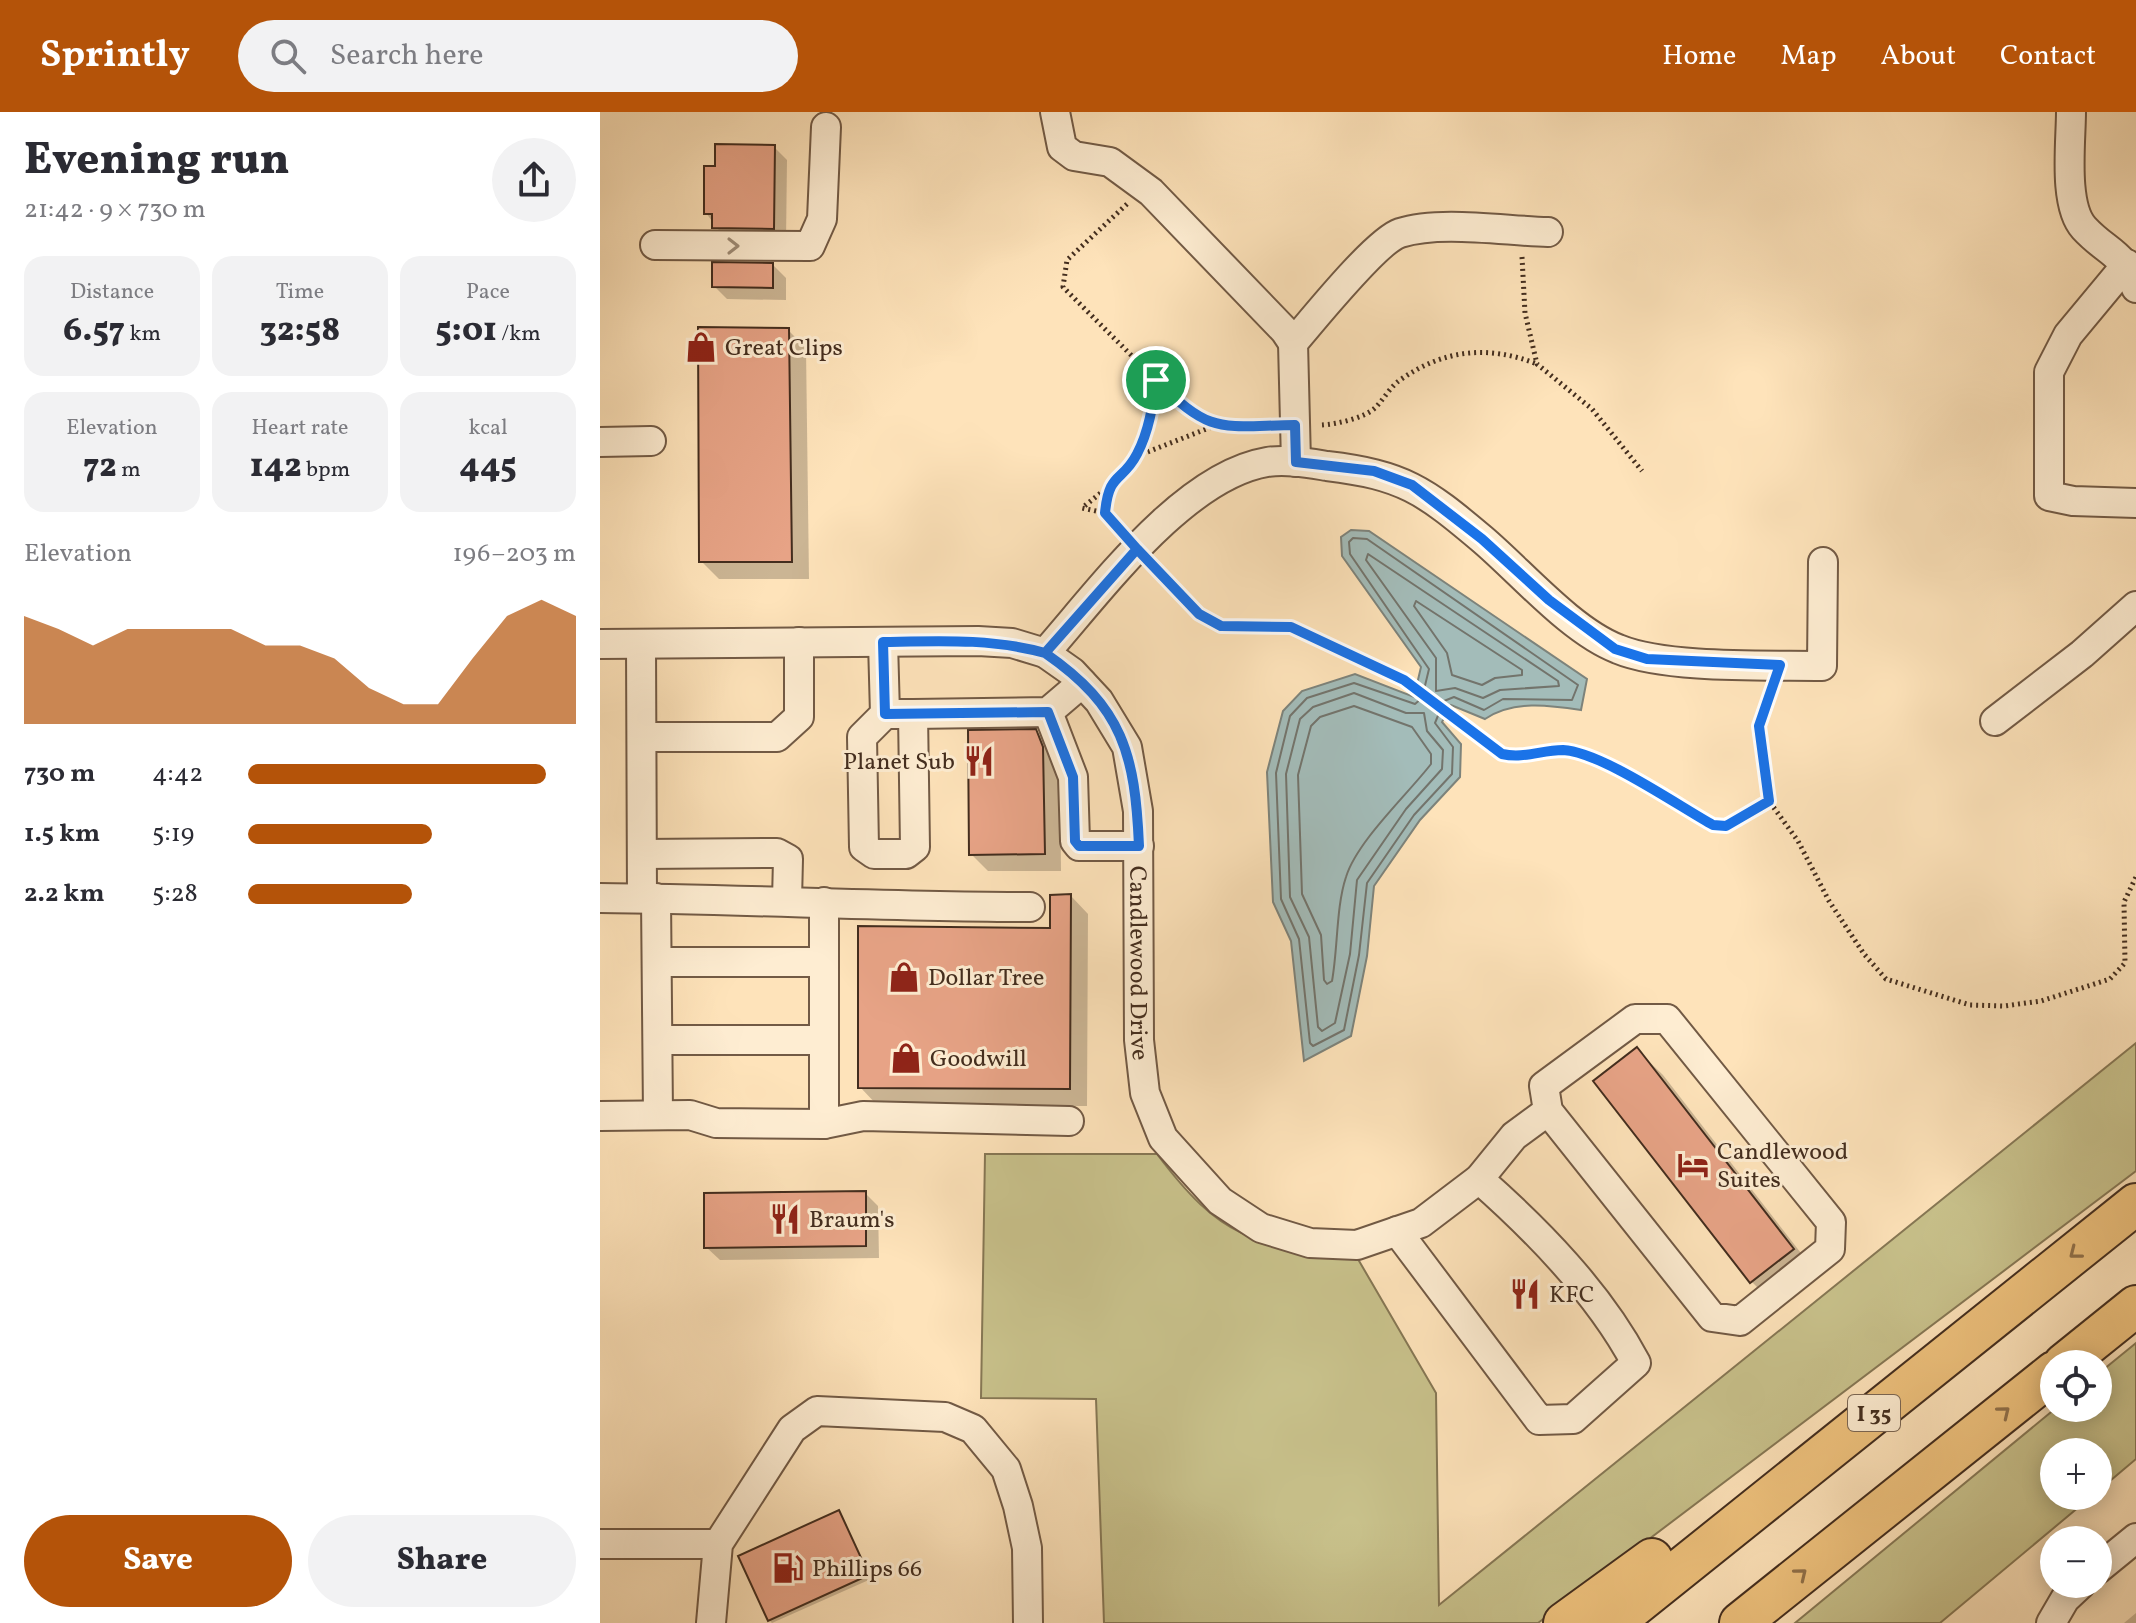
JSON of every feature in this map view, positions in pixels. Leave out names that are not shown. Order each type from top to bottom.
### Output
[{"type":"highway","name":"I 35","points":[[1613,1623],[2136,1204]]},
{"type":"highway","points":[[2081,1350],[2136,1306]]},
{"type":"highway","points":[[1740,1623],[2040,1383]]},
{"type":"highway","points":[[1564,1623],[1717,1513],[1812,1461]]},
{"type":"street","points":[[1055,112],[1062,147],[1074,156],[1110,162],[1145,188],[1285,331],[1293,343],[1296,462]]},
{"type":"street","points":[[2071,112],[2070,188],[2081,226],[2132,276],[2068,335],[2049,372],[2049,496],[2073,501],[2136,503]]},
{"type":"street","points":[[655,245],[810,246],[822,219],[826,127]]},
{"type":"street","points":[[1293,343],[1349,278],[1397,233],[1424,228],[1534,232]]},
{"type":"street","points":[[600,442],[651,441]]},
{"type":"street","points":[[1045,653],[1137,549],[1186,503],[1222,480],[1266,462],[1296,462],[1374,471],[1412,485],[1482,539],[1549,600],[1615,649],[1647,659],[1822,666],[1823,562]]},
{"type":"street","points":[[1995,721],[2082,654],[2136,606]]},
{"type":"street","points":[[642,737],[777,737],[799,717],[799,642]]},
{"type":"street","points":[[883,642],[885,714]]},
{"type":"street","name":"Candlewood Drive","points":[[600,644],[1012,643],[1045,653],[1082,683],[1099,701],[1127,747],[1139,846],[1139,1040],[1145,1093],[1163,1138],[1220,1201],[1261,1228],[1310,1243],[1357,1245],[1421,1223],[1479,1179],[1514,1136],[1548,1111]]},
{"type":"street","points":[[641,644],[642,854],[657,962],[658,1115]]},
{"type":"street","points":[[913,714],[915,847],[906,854],[874,854],[864,847],[862,737],[885,714],[1048,712],[1082,683]]},
{"type":"street","points":[[1048,712],[1073,777],[1075,841],[1079,846],[1139,846]]},
{"type":"street","points":[[642,854],[777,853],[788,859],[787,900]]},
{"type":"street","points":[[600,898],[787,900],[861,907],[1030,907]]},
{"type":"street","points":[[824,902],[824,1124]]},
{"type":"street","points":[[657,962],[824,962]]},
{"type":"street","points":[[1635,1019],[1667,1019],[1831,1222],[1830,1249],[1740,1321],[1712,1317],[1548,1111],[1544,1086],[1635,1019]]},
{"type":"street","points":[[659,1040],[824,1040]]},
{"type":"street","points":[[600,1116],[690,1115],[716,1123],[824,1124],[863,1116],[1069,1121]]},
{"type":"street","points":[[1397,1231],[1539,1420],[1573,1419],[1636,1363],[1616,1325],[1517,1212],[1479,1179]]},
{"type":"street","points":[[711,1623],[718,1544],[792,1429],[817,1411],[945,1417],[973,1429],[1006,1469],[1027,1548],[1028,1623]]},
{"type":"street","points":[[2112,1558],[2136,1538]]},
{"type":"street","points":[[600,1544],[718,1544]]},
{"type":"street","points":[[2051,1623],[2066,1598]]},
{"type":"path","points":[[1145,188],[1067,260],[1063,287],[1188,412],[1214,426]]},
{"type":"path","points":[[1534,232],[1525,313],[1537,364]]},
{"type":"path","points":[[1137,456],[1214,426],[1333,425],[1372,411],[1398,381],[1432,362],[1470,352],[1506,352],[1537,364],[1592,409],[1642,471]]},
{"type":"path","points":[[1156,380],[1152,412],[1137,456],[1108,487],[1082,508],[1105,513],[1199,614],[1221,626],[1291,627],[1404,680],[1502,754],[1518,758],[1564,750],[1599,760],[1713,825],[1726,826],[1769,801]]},
{"type":"path","points":[[1105,513],[1108,487]]},
{"type":"path","points":[[1780,665],[1759,726],[1769,801],[1798,841],[1829,901],[1864,954],[1886,979],[1970,1005],[2041,1001],[2110,979],[2125,963],[2124,902],[2136,877]]},
{"type":"shaded area","points":[[2136,1043],[2136,1171],[1538,1623],[1104,1623],[1096,1399],[981,1398],[985,1154],[1157,1154],[1200,1204],[1241,1233],[1290,1247],[1355,1254],[1436,1393],[1439,1605]]},
{"type":"shaded area","points":[[2136,1343],[2136,1459],[2112,1479],[2112,1438],[2040,1438],[2040,1510],[2075,1510],[2056,1526],[2040,1526],[2040,1539],[1940,1623],[1795,1623],[2040,1421],[2112,1422],[2112,1363]]},
{"type":"water","points":[[1351,530],[1369,531],[1587,679],[1581,710],[1519,706],[1485,719],[1451,705],[1442,722],[1461,744],[1460,777],[1420,820],[1374,886],[1367,956],[1351,1036],[1304,1061],[1291,941],[1273,902],[1267,772],[1283,711],[1302,691],[1355,674],[1414,697],[1421,667],[1342,556],[1341,537]]},
{"type":"building","points":[[715,144],[775,145],[774,229],[712,228],[712,214],[704,214],[704,166],[715,166]]},
{"type":"building","points":[[712,262],[773,263],[773,288],[712,287]]},
{"type":"building","points":[[698,327],[789,328],[792,562],[699,562]]},
{"type":"building","points":[[1036,729],[1043,747],[1045,854],[969,855],[968,730]]},
{"type":"building","points":[[1071,894],[1070,1089],[858,1088],[858,926],[1050,928],[1050,895]]},
{"type":"building","name":"Candlewood Suites","points":[[1637,1047],[1794,1249],[1750,1283],[1593,1081]]},
{"type":"building","name":"Braum's","points":[[866,1191],[866,1246],[704,1248],[704,1193]]},
{"type":"building","points":[[839,1510],[869,1575],[768,1621],[738,1556]]},
{"type":"place","name":"Great Clips","points":[[701,347]]},
{"type":"place","name":"Planet Sub","points":[[979,761]]},
{"type":"place","name":"Dollar Tree","points":[[904,977]]},
{"type":"place","name":"Goodwill","points":[[906,1058]]},
{"type":"place","name":"Candlewood Suites","points":[[1693,1165]]},
{"type":"place","name":"Braum's","points":[[785,1219]]},
{"type":"place","name":"KFC","points":[[1525,1294]]},
{"type":"place","name":"Phillips 66","points":[[788,1568]]},
{"type":"route","points":[[1156,380],[1152,412],[1137,456],[1108,487],[1105,513],[1137,549],[1045,653],[1072,672],[1099,701],[1127,747],[1138,811],[1139,846],[1079,846],[1075,841],[1073,777],[1048,712],[885,714],[883,642],[1012,643],[1045,653],[1061,635],[1137,549],[1199,614],[1221,626],[1291,627],[1404,680],[1502,754],[1518,758],[1564,750],[1599,760],[1713,825],[1726,826],[1769,801],[1762,768],[1759,726],[1780,665],[1647,659],[1615,649],[1549,600],[1482,539],[1412,485],[1374,471],[1296,462],[1295,425],[1214,426],[1188,412],[1156,380]]}]
